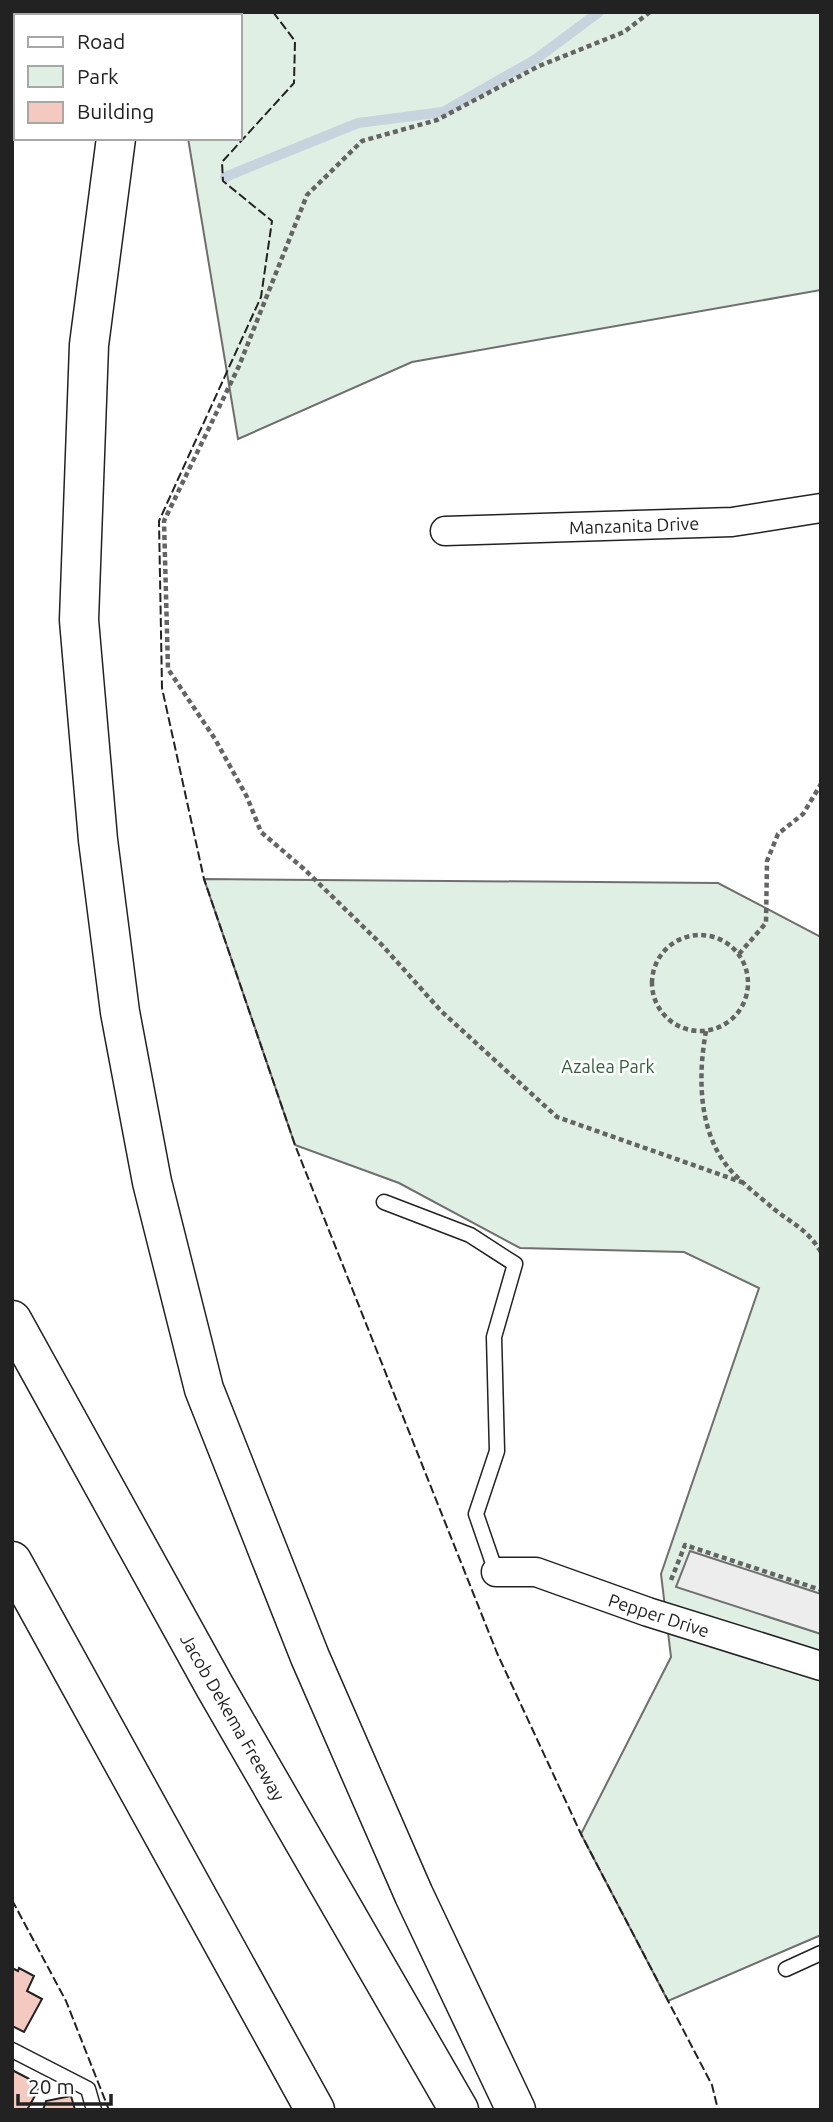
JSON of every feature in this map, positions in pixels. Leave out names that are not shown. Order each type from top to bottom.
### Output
[{"type":"highway","points":[[116,140],[89,345],[79,620],[98,839],[120,1012],[152,1182],[204,1389],[315,1669],[414,1895],[516,2110]]},
{"type":"highway","name":"Jacob Dekema Freeway","points":[[12,1320],[215,1688],[459,2110]]},
{"type":"highway","points":[[12,1561],[315,2110]]},
{"type":"street","name":"Manzanita Drive","points":[[445,531],[732,522],[821,508]]},
{"type":"street","name":"Pepper Drive","points":[[496,1572],[536,1572],[648,1612],[821,1665]]},
{"type":"lane","points":[[384,1202],[470,1235],[515,1264],[494,1337],[498,1451],[476,1514],[496,1572]]},
{"type":"lane","points":[[786,1969],[821,1954]]},
{"type":"lane","points":[[12,2050],[88,2089],[94,2110]]},
{"type":"path","points":[[650,12],[624,32],[539,66],[437,120],[362,141],[307,195],[239,366],[164,521],[169,669],[215,739],[247,797],[261,832],[304,869],[382,945],[441,1011],[557,1116],[747,1184]]},
{"type":"path","points":[[739,954],[766,923],[767,861],[778,834],[803,814],[821,784]]},
{"type":"path","points":[[694,935],[711,935],[726,942],[739,954],[750,981],[748,996],[742,1009],[720,1028],[706,1031],[689,1030],[673,1024],[661,1012],[653,997],[655,964],[665,950],[678,940],[694,935]]},
{"type":"path","points":[[706,1031],[700,1062],[700,1084],[710,1135],[726,1165],[775,1210],[811,1235],[821,1252]]},
{"type":"path","points":[[671,1580],[685,1545],[821,1590]]},
{"type":"green space","points":[[821,12],[821,290],[412,362],[238,439],[188,140],[242,140],[242,14],[200,14]]},
{"type":"green space","name":"Azalea Park","points":[[204,879],[718,883],[821,937],[821,1935],[668,2001],[581,1834],[671,1657],[661,1574],[759,1288],[684,1252],[520,1248],[399,1183],[295,1145]]},
{"type":"shaded area","points":[[690,1551],[821,1594],[821,1634],[676,1587]]},
{"type":"building","points":[[12,1968],[18,1971],[19,1968],[34,1976],[27,1991],[42,1999],[24,2032],[12,2026]]},
{"type":"building","points":[[12,2070],[41,2085],[27,2110],[12,2110]]},
{"type":"building","points":[[71,2096],[75,2110],[43,2110],[46,2101]]},
{"type":"waterway","points":[[225,177],[358,123],[443,112],[536,59],[599,12]]},
{"type":"fence","points":[[273,12],[295,41],[294,83],[222,162],[223,181],[272,221],[261,297],[159,521],[162,688],[204,879],[295,1145],[497,1653],[581,1834],[712,2085],[718,2110]]},
{"type":"fence","points":[[12,1900],[66,2001],[109,2110]]}]
